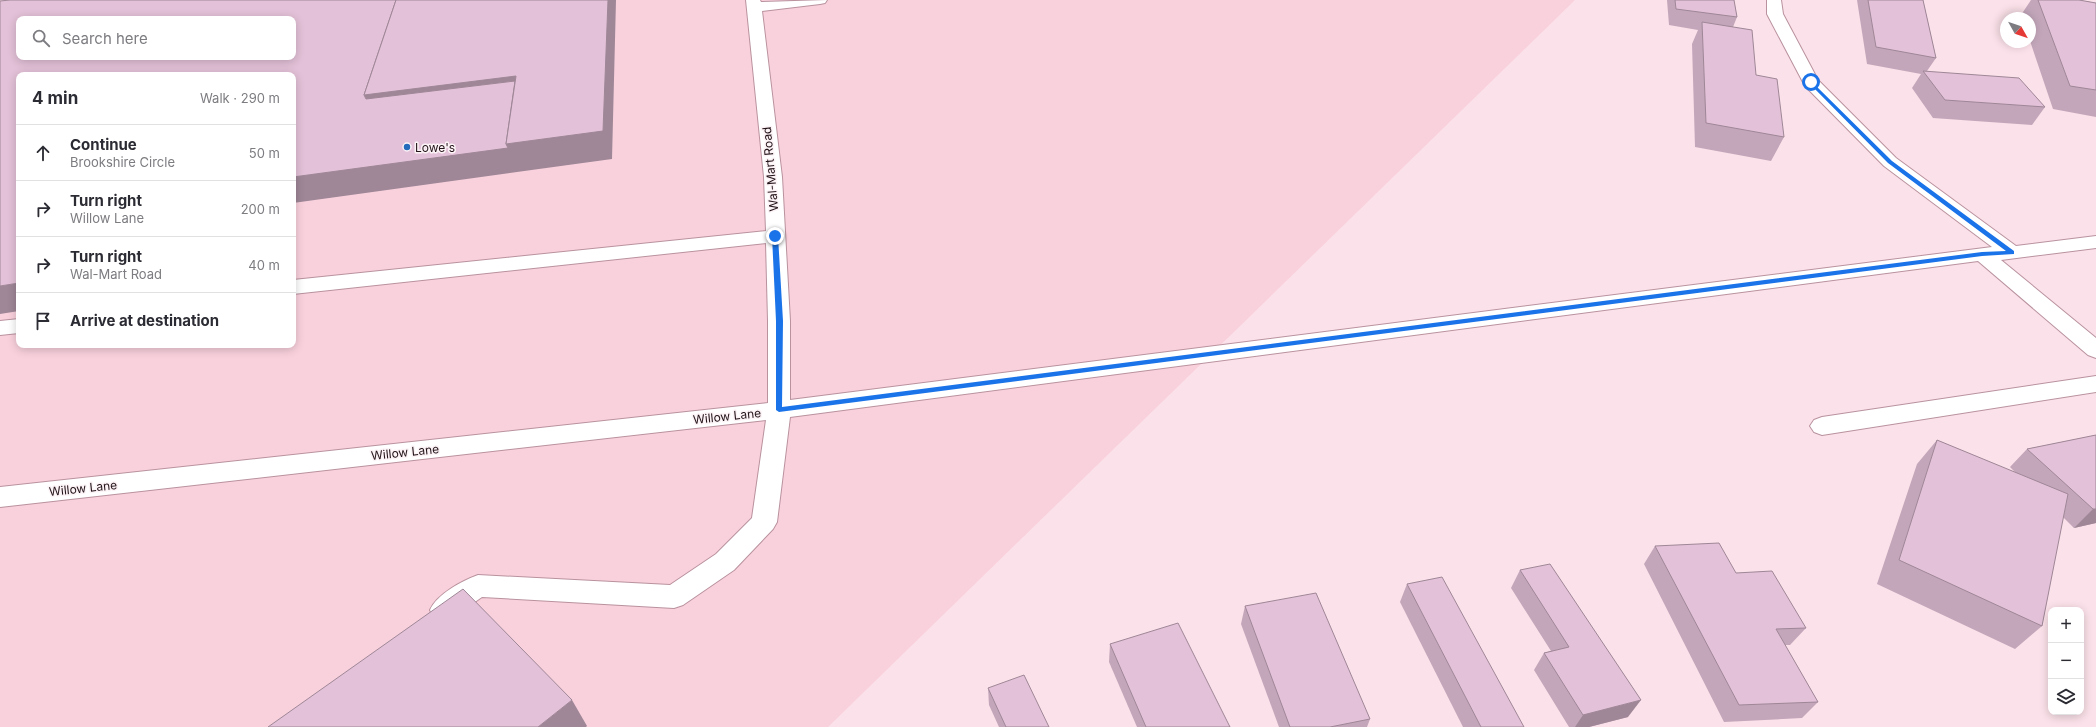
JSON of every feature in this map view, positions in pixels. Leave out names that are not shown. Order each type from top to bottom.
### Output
[{"type":"street","points":[[753,4],[820,0]]},
{"type":"street","points":[[1774,0],[1775,14],[1811,82],[1890,162],[2012,253]]},
{"type":"street","name":"Wal-Mart Road","points":[[426,623],[478,586],[674,597],[725,562],[764,522],[779,410],[779,321],[772,177],[753,4]]},
{"type":"street","points":[[296,287],[775,236]]},
{"type":"street","name":"Willow Lane","points":[[0,497],[779,410],[1566,310],[1982,254],[2012,253],[2096,242]]},
{"type":"street","points":[[1982,254],[2096,350]]},
{"type":"street","points":[[0,328],[16,326]]},
{"type":"street","points":[[1822,426],[2096,384]]},
{"type":"shaded area","points":[[0,0],[1575,0],[828,727],[0,727]]},
{"type":"building","name":"Lowe's","points":[[396,0],[364,95],[366,99],[515,81],[506,144],[508,148],[296,177],[296,72],[16,72],[16,283],[0,286],[0,1]]},
{"type":"building","name":"Lowe's","points":[[396,0],[608,0],[603,131],[506,144],[516,76],[364,95]]},
{"type":"building","points":[[1675,0],[1734,0],[1737,17],[1676,9]]},
{"type":"building","points":[[1868,0],[1923,0],[1936,58],[1876,47]]},
{"type":"building","points":[[2038,0],[2079,0],[2096,3],[2096,90],[2070,86]]},
{"type":"building","points":[[1702,22],[1752,30],[1756,75],[1777,79],[1784,137],[1706,123]]},
{"type":"building","points":[[1923,71],[2019,78],[2045,107],[1945,100]]},
{"type":"building","points":[[2096,435],[2096,509],[2093,509],[2027,449]]},
{"type":"building","points":[[1937,440],[2068,494],[2042,626],[1899,560]]},
{"type":"building","points":[[1719,543],[1736,573],[1772,571],[1806,628],[1776,629],[1818,702],[1739,705],[1655,546]]},
{"type":"building","points":[[1550,564],[1641,700],[1583,715],[1544,653],[1569,647],[1520,570]]},
{"type":"building","points":[[1442,577],[1524,727],[1481,727],[1407,584]]},
{"type":"building","points":[[463,589],[572,700],[538,727],[268,727]]},
{"type":"building","points":[[1316,593],[1370,719],[1330,727],[1290,727],[1245,606]]},
{"type":"building","points":[[1178,623],[1230,727],[1146,727],[1110,644]]},
{"type":"building","points":[[1024,675],[1049,727],[1006,727],[988,688]]},
{"type":"place","name":"Lowe's","points":[[407,147]]},
{"type":"route","points":[[775,236],[779,321],[779,410],[1982,254],[2012,253],[1890,162],[1811,82]]}]
